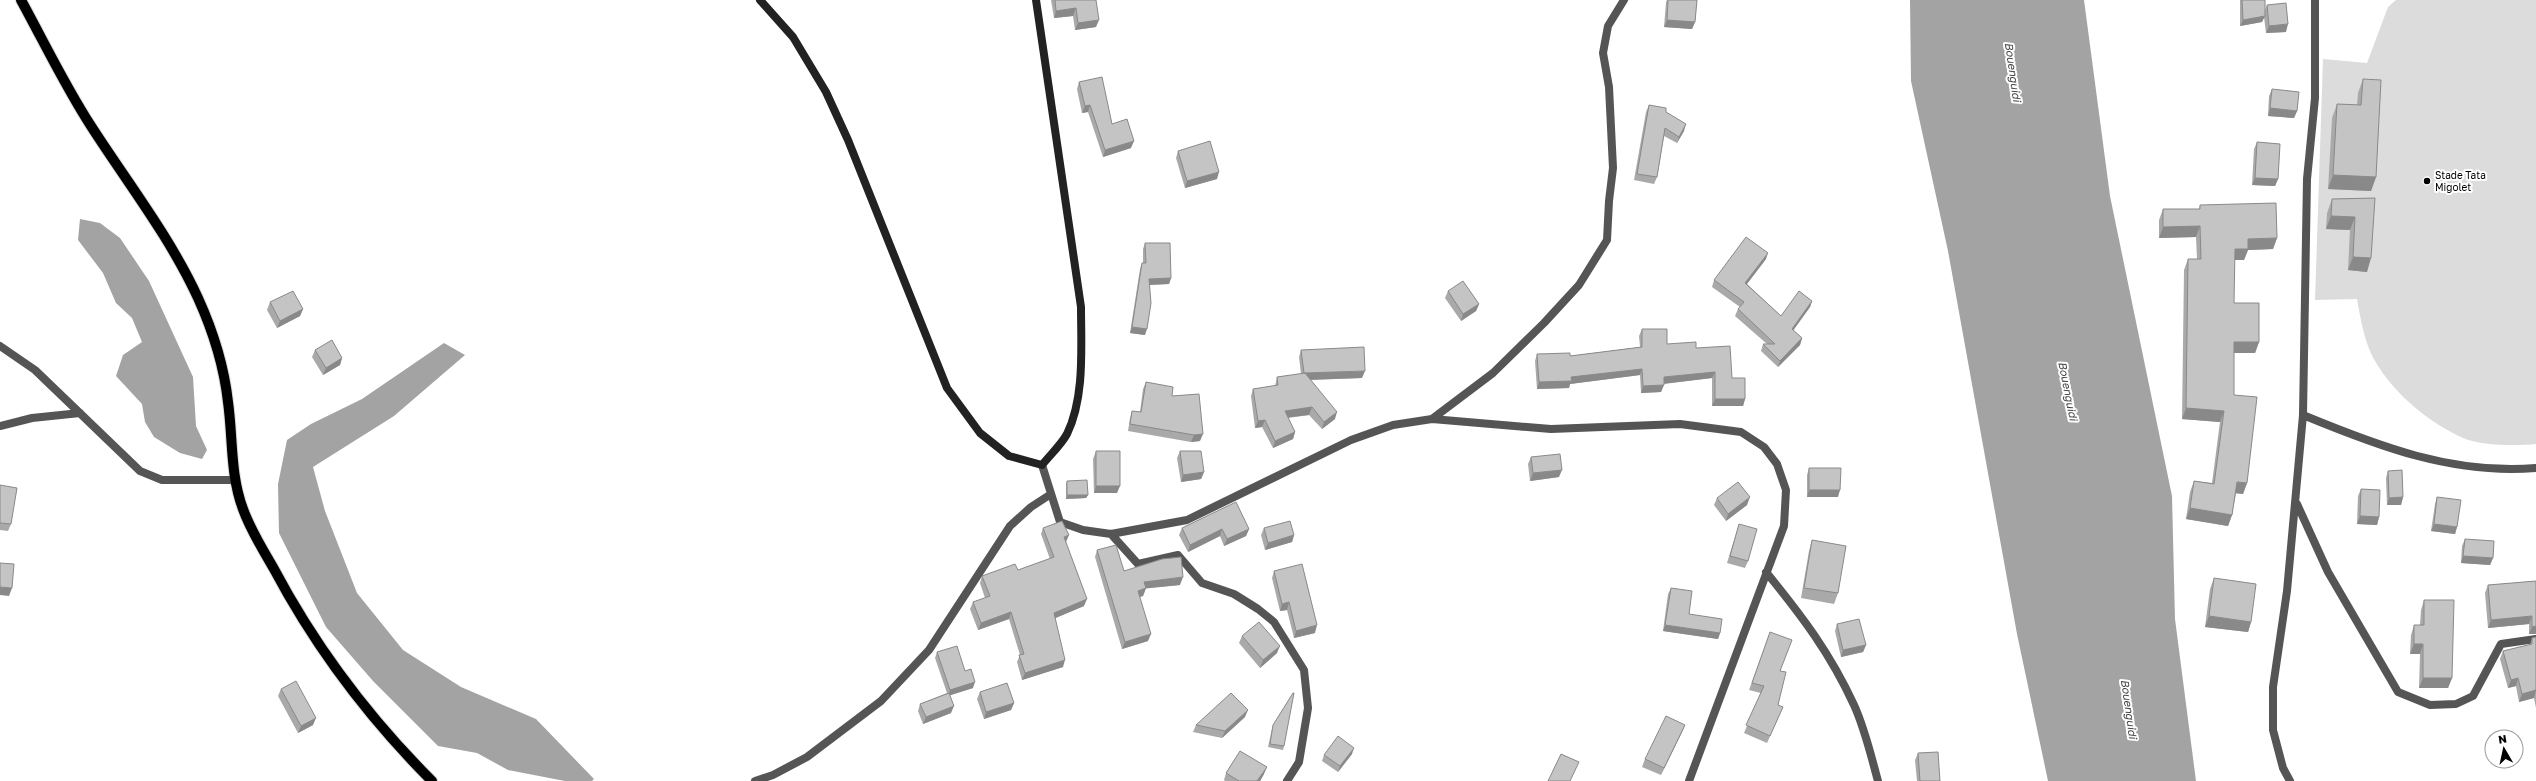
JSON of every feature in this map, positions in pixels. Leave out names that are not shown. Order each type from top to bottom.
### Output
[{"type":"main road","points":[[21,0],[89,123],[169,245],[198,298],[218,348],[228,399],[236,480],[243,509],[290,600],[344,682],[392,741],[432,781]]},
{"type":"main road","points":[[760,0],[793,37],[826,92],[883,226],[947,388],[980,433],[1009,456],[1042,465],[1067,434],[1077,403],[1082,352],[1081,307],[1036,0]]},
{"type":"street","points":[[1432,419],[1493,373],[1544,323],[1579,285],[1607,240],[1609,201],[1613,168],[1609,87],[1603,53],[1608,26],[1624,0]]},
{"type":"street","points":[[2290,781],[2283,768],[2273,730],[2273,687],[2296,504],[2303,415],[2307,179],[2315,98],[2315,0]]},
{"type":"street","points":[[0,346],[36,370],[140,471],[162,480],[236,480]]},
{"type":"street","points":[[0,426],[32,418],[80,413]]},
{"type":"street","points":[[2303,415],[2384,446],[2438,462],[2485,470],[2536,468]]},
{"type":"street","points":[[1042,465],[1060,522],[1082,530],[1111,534],[1187,520],[1351,440],[1393,425],[1432,419],[1551,429],[1680,424],[1741,432],[1764,447],[1777,464],[1786,490],[1784,526],[1689,781]]},
{"type":"street","points":[[755,781],[773,775],[807,757],[881,701],[929,650],[1010,526],[1030,507],[1051,494]]},
{"type":"street","points":[[2296,504],[2328,572],[2398,692],[2430,705],[2456,704],[2473,696],[2501,644],[2536,639]]},
{"type":"street","points":[[1111,534],[1138,564],[1178,555],[1197,579],[1234,594],[1258,609],[1274,622],[1283,634],[1304,670],[1308,708],[1299,762],[1287,781]]},
{"type":"street","points":[[1766,572],[1809,625],[1831,660],[1855,706],[1878,781]]},
{"type":"shaded area","name":"Stade Tata Migolet","points":[[2396,0],[2536,0],[2536,444],[2509,445],[2479,443],[2463,438],[2439,425],[2405,398],[2378,366],[2367,342],[2357,299],[2315,300],[2323,59],[2367,63],[2388,7]]},
{"type":"water","name":"Bouenguidi","points":[[1910,0],[2084,0],[2110,196],[2172,496],[2175,619],[2196,781],[2048,781],[2017,634],[1948,251],[1911,81]]},
{"type":"water","points":[[80,219],[100,223],[120,238],[149,281],[193,377],[196,426],[207,450],[202,459],[180,453],[154,437],[145,422],[142,404],[116,376],[123,355],[142,342],[132,318],[116,303],[103,273],[78,240]]},
{"type":"water","points":[[444,343],[465,355],[394,416],[313,467],[325,511],[357,593],[403,650],[461,687],[536,719],[594,779],[592,781],[565,781],[508,770],[477,753],[438,746],[373,681],[326,627],[279,533],[278,484],[287,440],[311,424],[362,399]]},
{"type":"building","points":[[1055,0],[1096,0],[1099,20],[1078,23],[1076,8],[1056,11]]},
{"type":"building","points":[[1668,0],[1697,0],[1695,22],[1667,20]]},
{"type":"building","points":[[2242,0],[2265,0],[2265,16],[2243,20]]},
{"type":"building","points":[[2286,3],[2288,24],[2269,26],[2267,5]]},
{"type":"building","points":[[1102,77],[1112,124],[1127,119],[1134,141],[1105,150],[1090,105],[1085,106],[1079,82]]},
{"type":"building","points":[[2363,79],[2381,80],[2376,177],[2333,175],[2337,104],[2361,105]]},
{"type":"building","points":[[2272,89],[2299,92],[2297,111],[2270,108]]},
{"type":"building","points":[[1649,105],[1666,108],[1666,112],[1686,124],[1679,137],[1665,128],[1657,177],[1637,174]]},
{"type":"building","points":[[1210,141],[1219,172],[1187,181],[1178,151]]},
{"type":"building","points":[[2257,142],[2280,144],[2278,179],[2255,178]]},
{"type":"building","points":[[2375,198],[2371,258],[2353,257],[2355,217],[2331,216],[2332,199]]},
{"type":"building","points":[[2276,203],[2277,238],[2248,239],[2248,249],[2235,249],[2234,303],[2259,303],[2259,342],[2234,342],[2234,395],[2257,397],[2247,483],[2237,482],[2232,515],[2190,508],[2194,481],[2214,484],[2224,411],[2186,408],[2188,259],[2201,259],[2200,226],[2163,227],[2163,209],[2200,209],[2200,205]]},
{"type":"building","points":[[1746,237],[1768,253],[1745,283],[1781,316],[1799,291],[1812,301],[1792,329],[1802,338],[1780,361],[1763,344],[1775,344],[1738,309],[1744,302],[1714,280]]},
{"type":"building","points":[[1145,243],[1170,243],[1171,278],[1149,279],[1151,303],[1147,329],[1132,327],[1142,263],[1146,263]]},
{"type":"building","points":[[1463,281],[1479,304],[1463,314],[1448,291]]},
{"type":"building","points":[[293,291],[303,309],[280,321],[270,302]]},
{"type":"building","points":[[1642,329],[1667,329],[1667,344],[1696,342],[1696,348],[1730,346],[1732,378],[1745,378],[1745,399],[1715,399],[1715,372],[1664,377],[1664,385],[1643,386],[1642,369],[1571,377],[1572,381],[1539,382],[1537,354],[1570,353],[1570,356],[1642,347]]},
{"type":"building","points":[[332,340],[342,358],[326,368],[315,350]]},
{"type":"building","points":[[1364,347],[1365,371],[1304,373],[1301,350]]},
{"type":"building","points":[[1305,373],[1337,412],[1324,422],[1312,407],[1285,411],[1295,432],[1275,441],[1265,420],[1258,421],[1253,389],[1278,385],[1277,377]]},
{"type":"building","points":[[1146,382],[1173,387],[1172,396],[1199,394],[1203,434],[1194,435],[1130,424],[1132,411],[1141,412]]},
{"type":"building","points":[[1096,451],[1120,451],[1120,486],[1096,486]]},
{"type":"building","points":[[1180,451],[1201,451],[1204,472],[1183,475]]},
{"type":"building","points":[[1560,454],[1562,470],[1533,473],[1531,457]]},
{"type":"building","points":[[1809,468],[1841,468],[1840,490],[1809,490]]},
{"type":"building","points":[[2402,470],[2403,497],[2389,498],[2388,471]]},
{"type":"building","points":[[1087,480],[1088,495],[1067,495],[1067,481]]},
{"type":"building","points":[[1738,482],[1750,497],[1728,514],[1717,498]]},
{"type":"building","points":[[0,485],[17,488],[11,524],[0,523]]},
{"type":"building","points":[[2361,489],[2380,490],[2379,517],[2360,516]]},
{"type":"building","points":[[2437,497],[2461,500],[2457,527],[2434,524]]},
{"type":"building","points":[[1236,502],[1249,529],[1227,539],[1222,529],[1190,545],[1182,528]]},
{"type":"building","points":[[1062,521],[1069,535],[1064,537],[1087,599],[1054,613],[1065,660],[1025,673],[1019,655],[1024,654],[1011,612],[981,623],[973,602],[990,596],[982,576],[1015,564],[1018,570],[1054,557],[1043,528]]},
{"type":"building","points":[[1290,521],[1294,535],[1268,543],[1264,528]]},
{"type":"building","points":[[1739,524],[1757,529],[1748,561],[1730,556]]},
{"type":"building","points":[[2465,539],[2494,541],[2493,558],[2463,556]]},
{"type":"building","points":[[1812,540],[1846,546],[1838,593],[1804,588]]},
{"type":"building","points":[[1116,545],[1124,571],[1162,559],[1181,557],[1183,577],[1144,582],[1146,588],[1138,591],[1151,634],[1125,642],[1097,550]]},
{"type":"building","points":[[0,563],[14,564],[12,588],[0,587]]},
{"type":"building","points":[[1302,564],[1317,625],[1296,631],[1289,602],[1282,604],[1274,571]]},
{"type":"building","points":[[2214,578],[2256,584],[2251,622],[2209,616]]},
{"type":"building","points":[[2536,581],[2536,626],[2532,627],[2532,616],[2491,620],[2488,585]]},
{"type":"building","points":[[1671,588],[1692,591],[1689,614],[1722,619],[1720,633],[1665,625]]},
{"type":"building","points":[[2424,600],[2454,600],[2452,678],[2423,678],[2423,644],[2414,644],[2414,625],[2424,625]]},
{"type":"building","points":[[1859,619],[1866,645],[1843,650],[1837,624]]},
{"type":"building","points":[[1259,622],[1280,646],[1263,660],[1242,636]]},
{"type":"building","points":[[1770,632],[1792,640],[1780,671],[1786,672],[1778,705],[1783,707],[1770,736],[1746,725],[1764,686],[1752,683]]},
{"type":"building","points":[[2536,637],[2536,690],[2522,694],[2518,678],[2511,680],[2503,651],[2532,644],[2532,638]]},
{"type":"building","points":[[957,646],[965,671],[971,669],[975,682],[950,690],[937,652]]},
{"type":"building","points":[[296,681],[316,718],[301,726],[281,689]]},
{"type":"building","points":[[1007,683],[1014,703],[986,712],[980,692]]},
{"type":"building","points":[[949,693],[954,706],[926,717],[920,704]]},
{"type":"building","points":[[1231,693],[1248,710],[1225,731],[1196,725]]},
{"type":"building","points":[[1293,693],[1284,746],[1270,744],[1273,725]]},
{"type":"building","points":[[1666,716],[1685,725],[1664,768],[1645,759]]},
{"type":"building","points":[[1338,736],[1354,748],[1340,766],[1324,755]]},
{"type":"building","points":[[1240,751],[1267,767],[1257,781],[1239,781],[1226,773]]},
{"type":"building","points":[[1938,752],[1940,781],[1920,781],[1918,753]]},
{"type":"building","points":[[1561,754],[1579,762],[1570,781],[1548,781]]},
{"type":"place","name":"Stade Tata Migolet","points":[[2427,181]]}]
